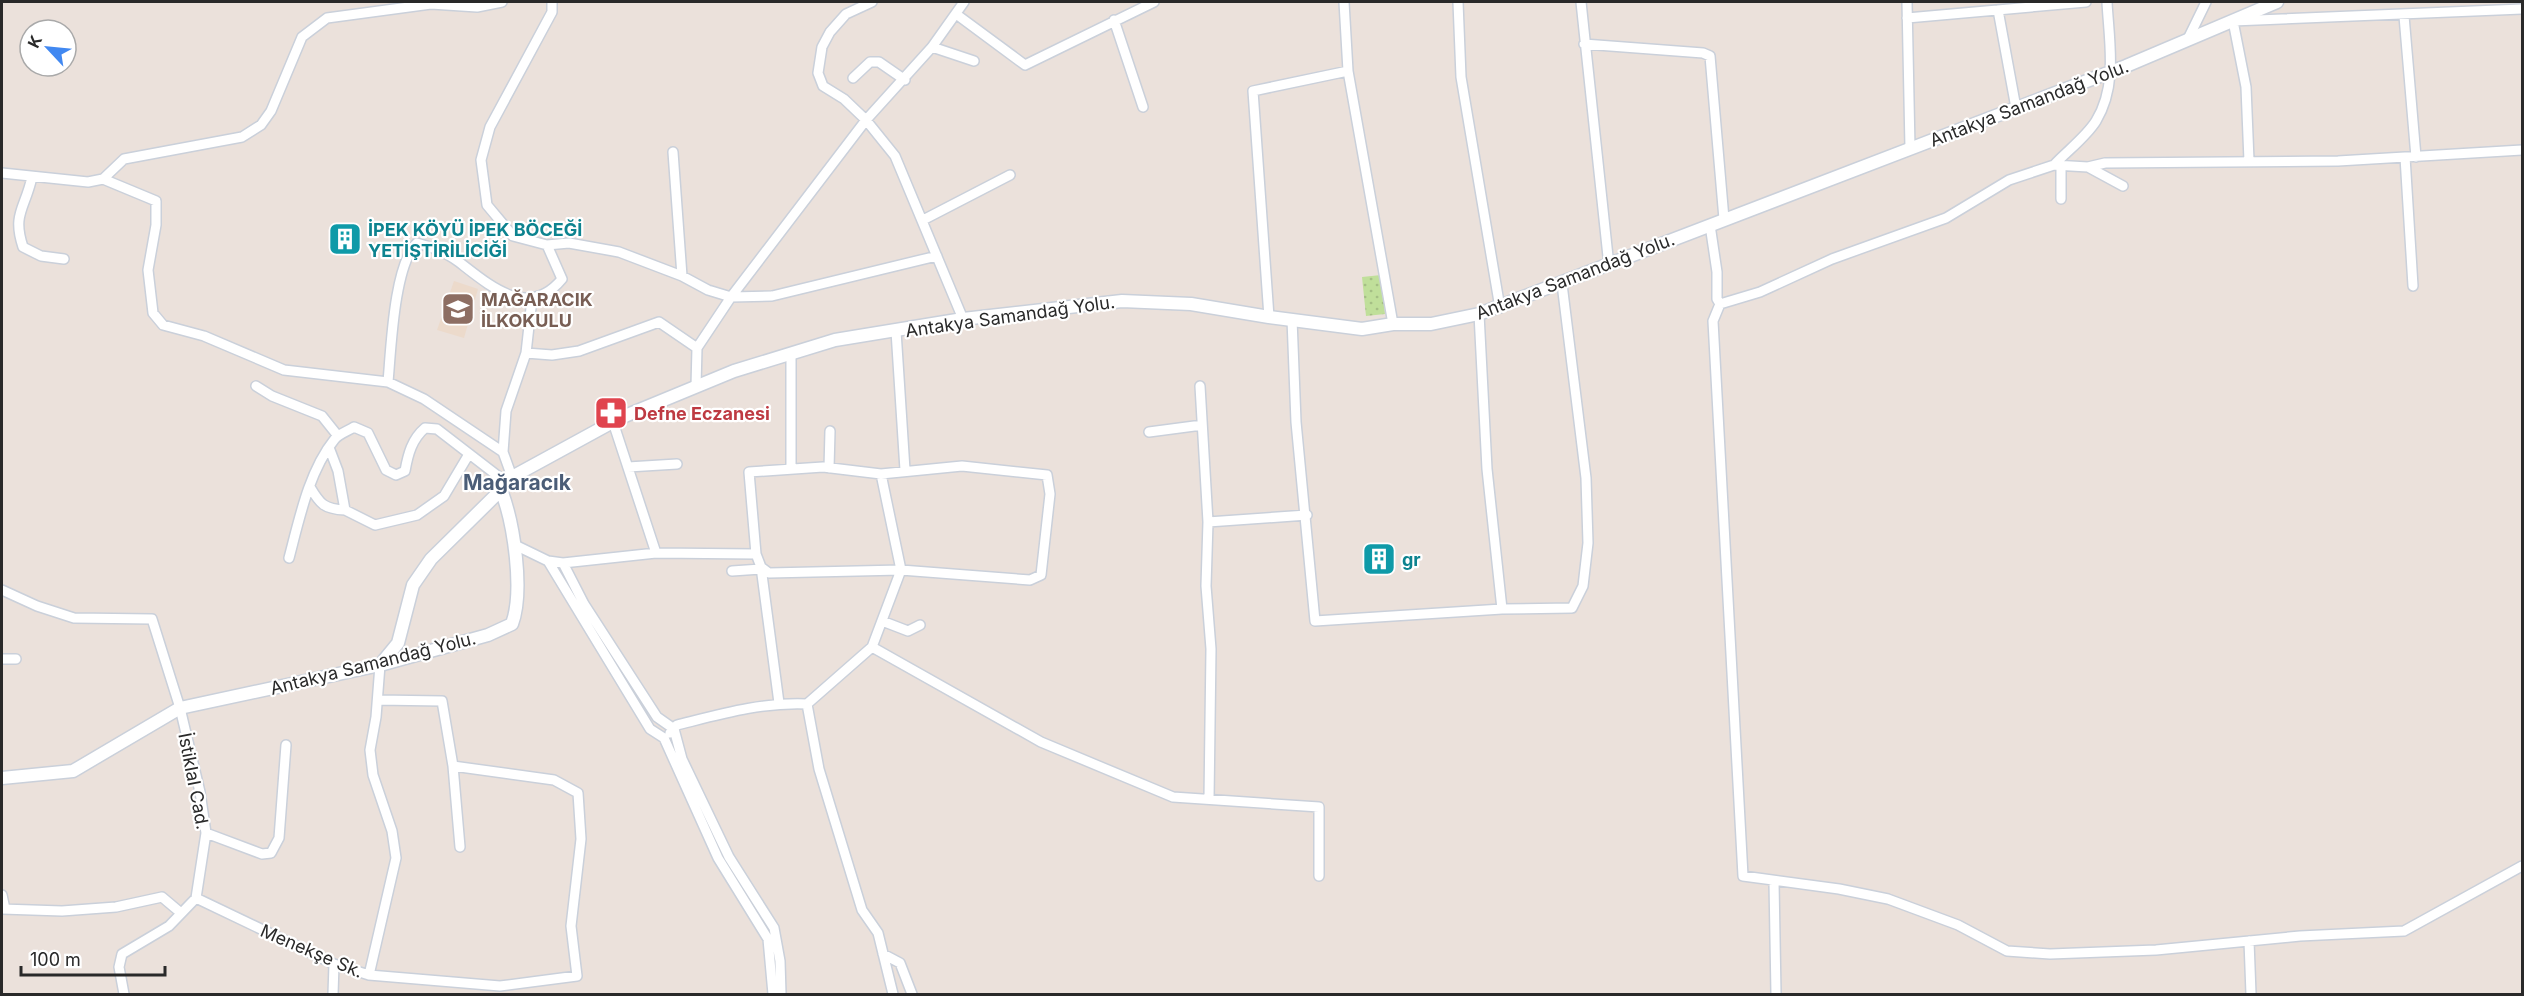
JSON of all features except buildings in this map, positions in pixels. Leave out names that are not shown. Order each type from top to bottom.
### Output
[{"type":"street","points":[[2,173],[88,182],[103,179],[124,159],[242,137],[253,132],[271,111],[302,37],[327,18],[430,3],[477,7],[502,2]]},
{"type":"street","points":[[552,2],[552,12],[490,127],[481,160],[488,205],[513,236],[548,245],[569,243],[619,252],[682,276],[708,290],[731,297],[771,296],[937,256]]},
{"type":"street","points":[[872,2],[846,14],[830,32],[822,47],[818,73],[823,86],[844,99],[866,120],[895,156],[963,319]]},
{"type":"street","points":[[696,386],[698,348],[731,297],[866,120],[905,80],[964,2]]},
{"type":"street","points":[[956,14],[1025,65],[1154,2]]},
{"type":"street","points":[[1344,2],[1348,71],[1393,324]]},
{"type":"street","points":[[1458,2],[1461,77],[1500,308]]},
{"type":"street","points":[[1581,2],[1609,266]]},
{"type":"street","points":[[1907,2],[1910,148]]},
{"type":"street","points":[[1907,18],[2086,2]]},
{"type":"street","points":[[2061,199],[2057,165],[2095,122],[2107,98],[2110,71],[2107,2]]},
{"type":"street","points":[[2187,41],[2206,2]]},
{"type":"street","name":"Antakya Samandağ Yolu.","points":[[2,778],[73,771],[180,708],[380,665],[488,634],[512,624],[516,612],[515,545],[506,483],[613,422],[734,370],[835,340],[963,319],[1122,301],[1191,304],[1362,329],[1393,324],[1431,324],[1479,314],[1500,308],[1724,219],[2016,108],[2187,41],[2277,2]]},
{"type":"street","points":[[2249,161],[2246,87],[2233,21],[2404,16],[2523,9]]},
{"type":"street","points":[[1998,10],[2016,108]]},
{"type":"street","points":[[2404,16],[2416,156]]},
{"type":"street","points":[[1114,20],[1143,107]]},
{"type":"street","points":[[1584,44],[1703,53],[1710,56],[1724,219]]},
{"type":"street","points":[[932,47],[974,61]]},
{"type":"street","points":[[852,78],[870,62],[879,62],[905,80]]},
{"type":"street","points":[[1269,317],[1253,91],[1348,71]]},
{"type":"street","points":[[1720,304],[1760,292],[1832,259],[1946,218],[2008,180],[2057,165],[2088,167],[2105,163],[2338,162],[2523,150]]},
{"type":"street","points":[[672,152],[682,276]]},
{"type":"street","points":[[2405,157],[2413,286]]},
{"type":"street","points":[[2088,167],[2123,186]]},
{"type":"street","points":[[923,220],[1010,176]]},
{"type":"street","points":[[32,177],[28,197],[17,219],[23,247],[41,256],[64,260]]},
{"type":"street","points":[[103,179],[156,201],[156,225],[148,270],[153,313],[163,325],[204,336],[284,370],[388,382],[424,399],[503,452]]},
{"type":"street","points":[[1710,225],[1717,272],[1717,298],[1720,304],[1713,321],[1743,876],[1839,889],[1888,899],[1958,925],[2007,951],[2050,954],[2121,952],[2404,931],[2523,866]]},
{"type":"street","points":[[388,382],[400,278],[410,249],[417,243],[435,247],[493,288],[516,298],[532,299],[554,289],[562,279],[548,245]]},
{"type":"street","points":[[1292,319],[1296,422],[1307,514],[1315,621],[1502,609],[1572,608],[1582,586],[1588,543],[1586,478],[1562,284]]},
{"type":"street","points":[[506,483],[503,452],[506,411],[526,353],[532,299]]},
{"type":"street","points":[[1479,314],[1487,469],[1502,609]]},
{"type":"street","points":[[526,353],[552,355],[579,351],[659,322],[698,348]]},
{"type":"street","points":[[896,331],[904,470]]},
{"type":"street","points":[[791,354],[791,468]]},
{"type":"street","points":[[256,386],[272,396],[322,416],[338,436]]},
{"type":"street","points":[[1200,386],[1208,522],[1206,586],[1211,649],[1209,799]]},
{"type":"street","points":[[613,422],[656,553]]},
{"type":"street","points":[[1149,432],[1202,425]]},
{"type":"street","points":[[289,558],[310,487],[338,436],[354,427],[368,433],[386,470],[396,475],[405,471],[411,447],[417,435],[425,428],[437,429],[506,483]]},
{"type":"street","points":[[829,468],[830,431]]},
{"type":"street","points":[[330,450],[338,471],[345,510]]},
{"type":"street","points":[[310,487],[318,501],[330,510],[345,510],[375,525],[417,515],[444,496],[469,454]]},
{"type":"street","points":[[628,467],[677,464]]},
{"type":"street","points":[[732,571],[761,568],[769,573],[901,570],[1030,580],[1041,575],[1050,494],[1047,475],[962,466],[881,474],[829,468],[791,468],[749,472],[756,554],[761,568],[779,703]]},
{"type":"street","points":[[663,738],[677,725],[747,707],[779,703],[807,704],[872,647],[901,570],[881,474]]},
{"type":"street","points":[[369,975],[396,858],[392,831],[373,775],[370,750],[378,700],[380,665],[398,643],[413,585],[431,559],[506,483]]},
{"type":"street","points":[[1208,522],[1307,514]]},
{"type":"street","points":[[515,545],[548,561],[563,563],[656,553],[756,554]]},
{"type":"street","points":[[548,561],[650,729],[663,738],[718,858],[768,939],[773,994]]},
{"type":"street","points":[[563,563],[584,604],[657,717],[674,729],[682,759],[729,857],[774,928],[780,961],[781,994]]},
{"type":"street","name":"İstiklal Cad.","points":[[2,590],[37,606],[74,618],[152,619],[180,708],[200,792],[206,833],[196,898]]},
{"type":"street","points":[[882,621],[908,631],[920,625]]},
{"type":"street","points":[[872,647],[1041,742],[1173,797],[1319,807],[1319,876]]},
{"type":"street","points":[[2,659],[16,659]]},
{"type":"street","points":[[378,700],[442,701],[453,766],[460,847]]},
{"type":"street","points":[[807,704],[819,769],[862,910],[878,933],[893,994]]},
{"type":"street","points":[[206,833],[262,854],[271,853],[279,838],[286,745]]},
{"type":"street","name":"Menekşe Sk.","points":[[196,898],[334,964],[369,975],[500,986],[577,976],[571,926],[581,839],[578,793],[554,780],[453,766]]},
{"type":"street","points":[[1774,882],[1776,994]]},
{"type":"street","points":[[2,895],[3,909],[73,910],[116,907],[162,897],[181,913]]},
{"type":"street","points":[[124,994],[119,967],[122,954],[169,926],[196,898]]},
{"type":"street","points":[[2249,941],[2251,994]]},
{"type":"street","points":[[883,954],[900,963],[912,994]]},
{"type":"street","points":[[333,994],[334,964]]},
{"type":"shaded area","name":"MAĞARACIK İLKOKULU","points":[[454,281],[478,289],[464,338],[437,330]]},
{"type":"green space","points":[[1381,275],[1385,314],[1366,316],[1362,277]]},
{"type":"place","name":"İPEK KÖYÜ İPEK BÖCEĞİ YETİŞTİRİLİCİĞİ","points":[[345,239]]},
{"type":"place","name":"MAĞARACIK İLKOKULU","points":[[458,309]]},
{"type":"place","name":"Defne Eczanesi","points":[[611,413]]},
{"type":"place","name":"gr","points":[[1379,559]]},
{"type":"district","name":"Mağaracık","points":[[517,482]]}]
